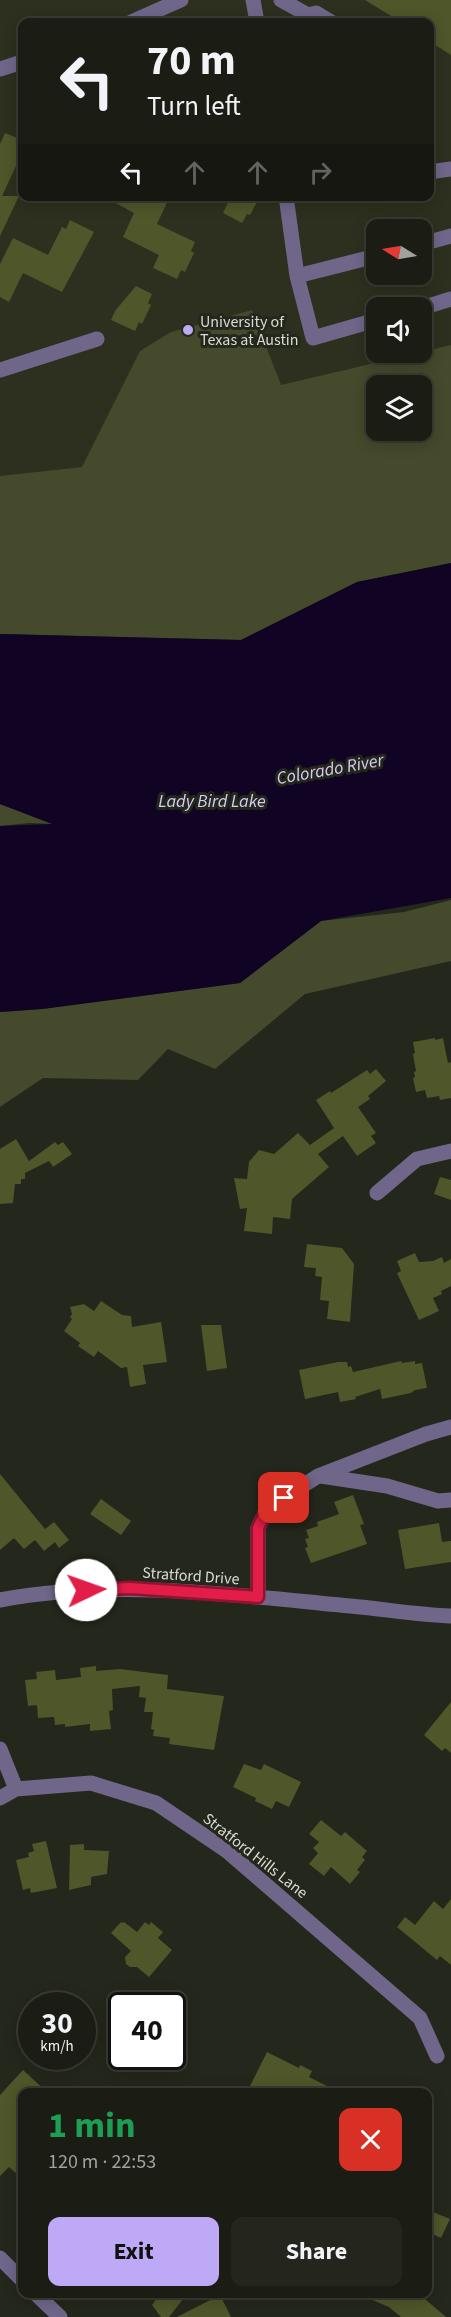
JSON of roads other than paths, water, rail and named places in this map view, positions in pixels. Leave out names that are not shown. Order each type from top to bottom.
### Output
[{"type":"street","points":[[140,18],[181,0]]},
{"type":"street","points":[[281,0],[308,15],[316,13],[324,18]]},
{"type":"street","points":[[257,18],[258,1]]},
{"type":"street","points":[[0,69],[18,63]]},
{"type":"street","points":[[434,171],[451,169]]},
{"type":"street","points":[[287,201],[297,276],[313,338],[366,323]]},
{"type":"street","points":[[432,241],[451,236]]},
{"type":"street","points":[[297,276],[366,259]]},
{"type":"street","points":[[432,305],[451,299]]},
{"type":"street","points":[[0,370],[97,339]]},
{"type":"street","points":[[377,1193],[417,1159],[451,1151]]},
{"type":"street","points":[[258,1597],[258,1528],[267,1509],[318,1476],[426,1434],[451,1428]]},
{"type":"street","points":[[318,1476],[387,1486],[438,1501],[451,1500]]},
{"type":"street","name":"Stratford Drive","points":[[0,1600],[47,1592],[130,1588],[258,1597],[451,1616]]},
{"type":"street","points":[[0,1749],[16,1789]]},
{"type":"street","name":"Stratford Hills Lane","points":[[0,1798],[16,1789],[91,1783],[156,1803],[227,1851],[420,2018],[436,2056]]},
{"type":"street","points":[[0,2258],[18,2276]]},
{"type":"street","points":[[40,2298],[60,2317]]},
{"type":"water","name":"Lady Bird Lake","points":[[451,563],[451,898],[321,921],[240,983],[42,1009],[0,1012],[0,826],[52,824],[0,804],[0,634],[241,640],[357,582]]},
{"type":"place","name":"University of Texas at Austin","points":[[188,330]]},
{"type":"water label","name":"Colorado River","points":[[330,769]]}]
